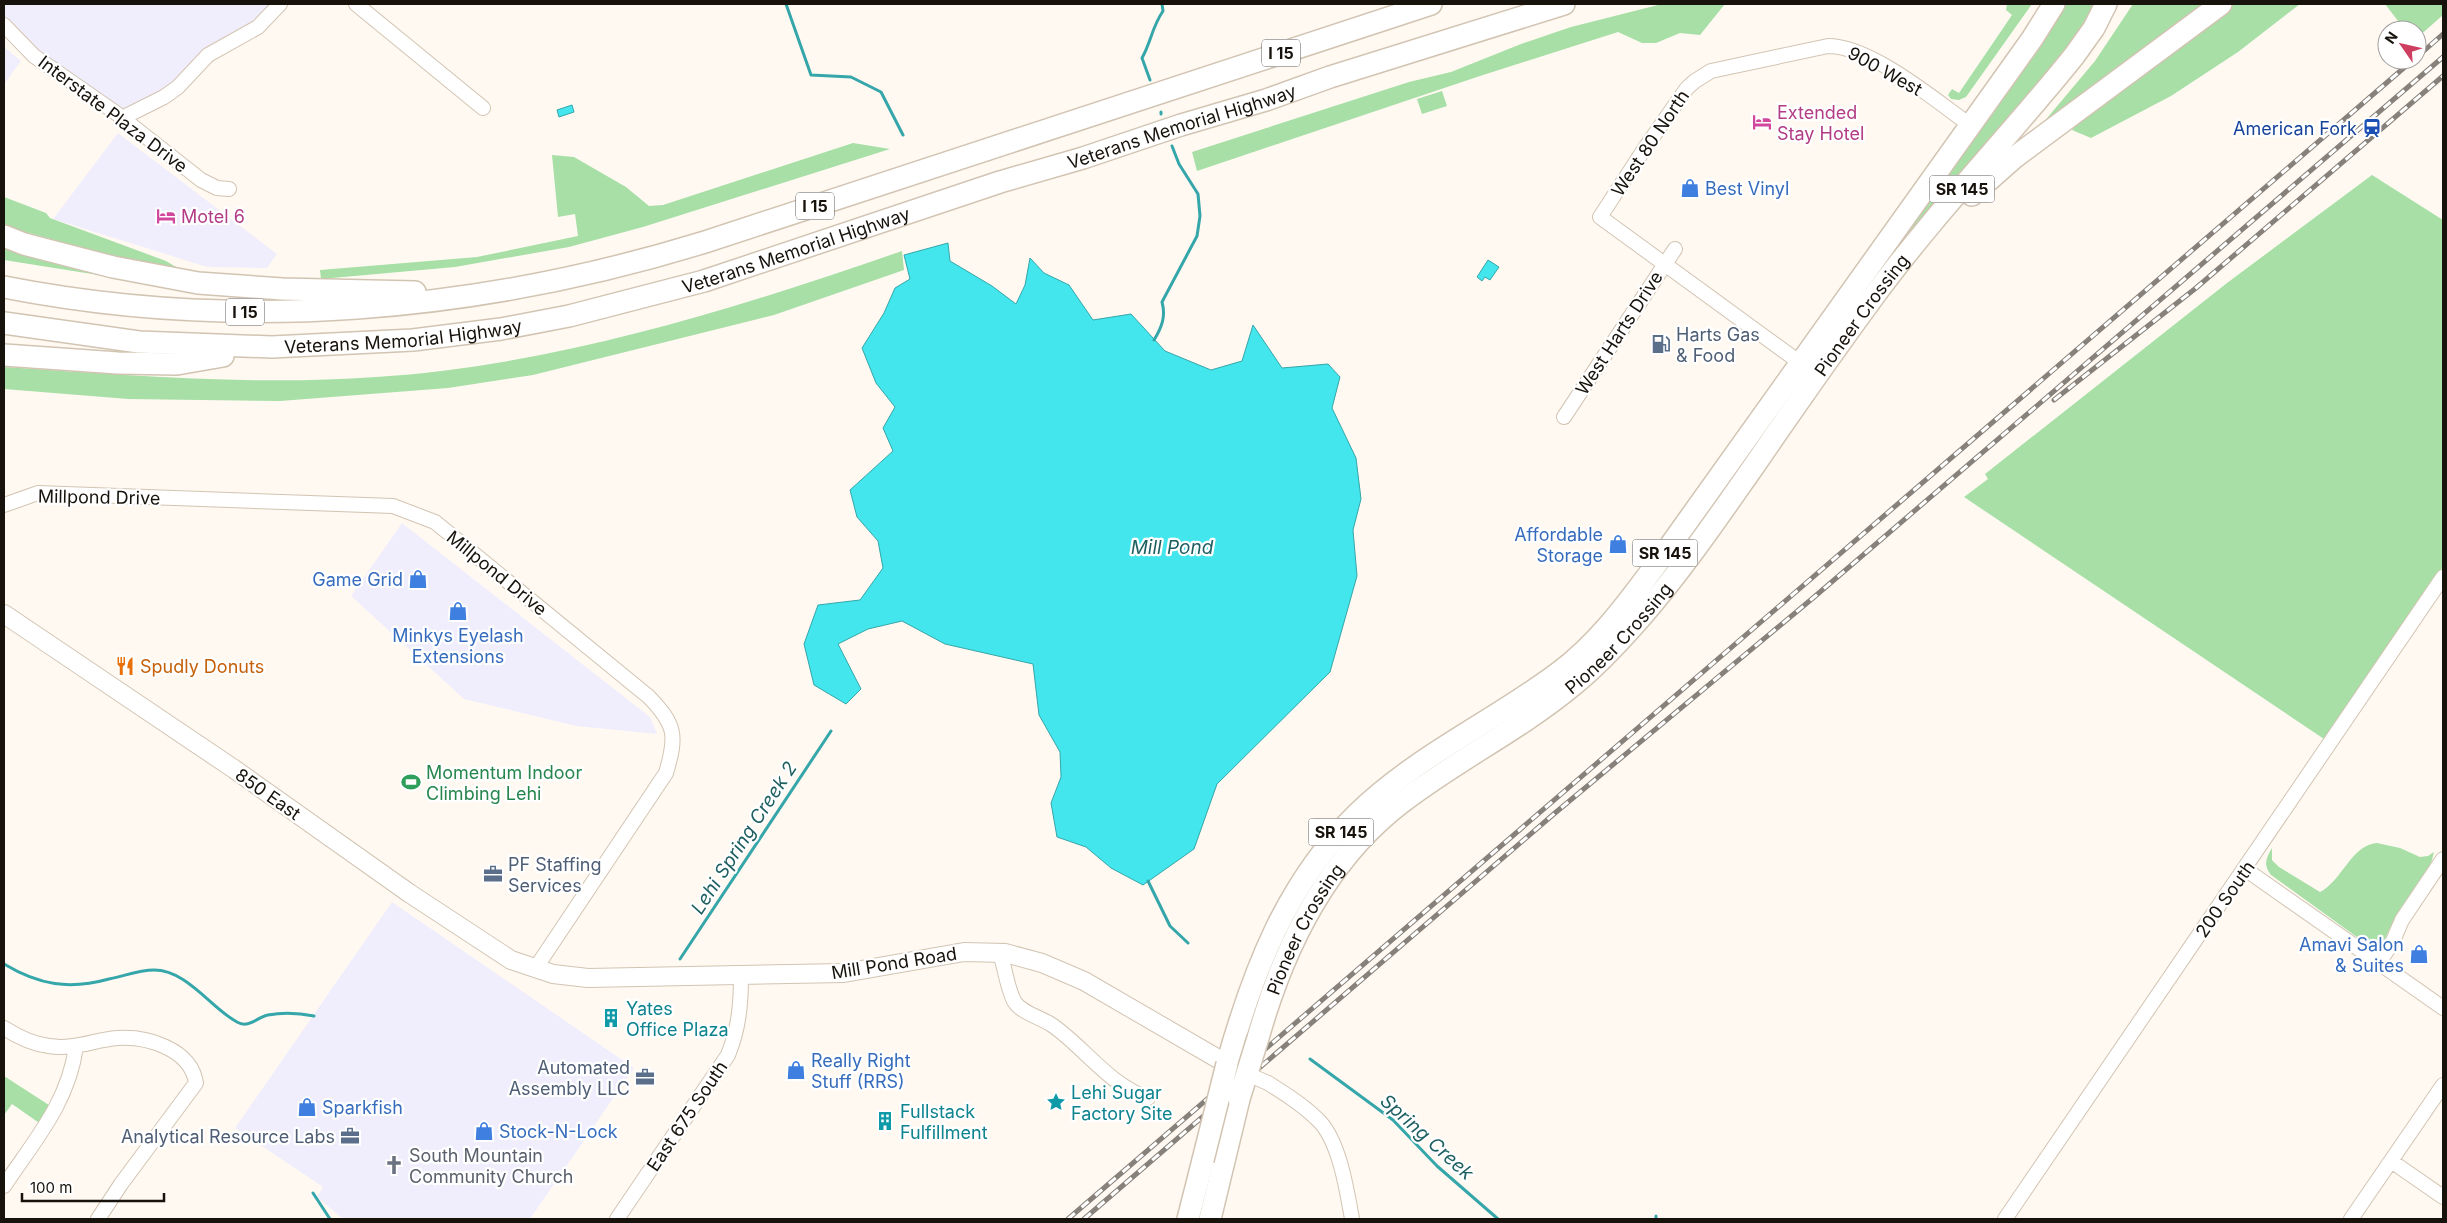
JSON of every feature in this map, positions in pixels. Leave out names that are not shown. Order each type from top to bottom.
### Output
[{"type":"highway","name":"Veterans Memorial Highway","points":[[4,323],[78,335],[139,342],[272,347],[360,344],[464,334],[570,316],[654,295],[991,184],[1083,158],[1181,125],[1266,100],[1330,77],[1564,4]]},
{"type":"highway","points":[[2032,39],[2044,4]]},
{"type":"highway","name":"Pioneer Crossing","points":[[1188,1219],[1227,1064],[1255,973],[1295,893],[1322,853],[1355,816],[1386,788],[1425,759],[1521,700],[1559,673],[1594,642],[1667,550],[2032,39],[2054,4]]},
{"type":"highway","name":"Pioneer Crossing","points":[[1210,1219],[1247,1074],[1277,977],[1314,901],[1338,866],[1398,805],[1572,687],[1608,653],[1686,563],[1817,374],[1914,245],[2081,47],[2106,4]]},
{"type":"highway","points":[[1817,374],[1848,349],[1922,252],[1986,182],[2015,158],[2221,4]]},
{"type":"highway","name":"Veterans Memorial Highway","points":[[4,286],[120,304],[191,310],[259,312],[361,309],[488,294],[605,271],[705,242],[1428,5]]},
{"type":"highway","points":[[4,236],[24,244],[113,268],[198,283],[282,289],[488,294]]},
{"type":"highway","points":[[4,355],[118,363],[177,364],[272,347]]},
{"type":"main road","name":"850 East","points":[[4,614],[234,769],[409,893],[510,960],[535,969]]},
{"type":"main road","name":"Mill Pond Road","points":[[535,969],[568,977],[588,978],[844,973],[964,952],[1000,953],[1042,964],[1084,981],[1203,1052],[1227,1064]]},
{"type":"street","points":[[122,118],[164,97],[178,87],[208,55],[258,27],[280,4]]},
{"type":"street","points":[[356,4],[483,108]]},
{"type":"street","name":"Interstate Plaza Drive","points":[[4,25],[34,56],[122,118],[207,184],[222,189],[229,189]]},
{"type":"street","name":"900 West","points":[[1704,74],[1828,46],[1846,48],[1859,53],[1904,78],[1970,125]]},
{"type":"street","name":"West 80 North","points":[[1666,263],[1600,217],[1687,88],[1704,74]]},
{"type":"street","name":"West Harts Drive","points":[[1564,417],[1675,249]]},
{"type":"street","points":[[1666,263],[1817,374]]},
{"type":"street","name":"Millpond Drive","points":[[4,505],[38,493],[393,506],[400,508],[435,522],[649,697],[668,716],[673,734],[672,753],[666,773],[535,969]]},
{"type":"street","name":"200 South","points":[[2005,1219],[2443,577]]},
{"type":"street","points":[[2378,964],[2392,943],[2402,920],[2443,859]]},
{"type":"street","points":[[2245,869],[2443,1008]]},
{"type":"street","points":[[1000,953],[1014,1000],[1020,1008],[1061,1031],[1106,1074],[1136,1094],[1148,1098]]},
{"type":"street","name":"East 675 South","points":[[617,1219],[728,1055],[737,1034],[741,1010],[741,975]]},
{"type":"street","points":[[4,1028],[23,1040],[50,1046],[76,1046],[117,1038],[138,1039],[160,1044],[178,1054],[194,1071],[196,1082],[121,1184],[98,1219]]},
{"type":"street","points":[[4,1186],[58,1106],[68,1084],[76,1046]]},
{"type":"street","points":[[1247,1074],[1268,1083],[1292,1098],[1321,1124],[1332,1140],[1348,1194],[1352,1219]]},
{"type":"street","points":[[2351,1219],[2443,1085]]},
{"type":"street","points":[[2391,1161],[2443,1197]]},
{"type":"shaded area","points":[[4,4],[277,4],[258,27],[122,118],[87,94],[4,23]]},
{"type":"shaded area","points":[[4,47],[21,61],[4,84]]},
{"type":"shaded area","points":[[118,133],[277,254],[267,268],[207,267],[53,219]]},
{"type":"shaded area","points":[[402,523],[650,717],[657,734],[576,726],[464,699],[351,596]]},
{"type":"shaded area","points":[[392,902],[634,1068],[530,1219],[343,1219],[317,1197],[323,1187],[235,1128]]},
{"type":"green space","points":[[1662,4],[1725,4],[1700,35],[1680,33],[1656,43],[1642,43],[1618,32],[1197,171],[1192,152],[1409,82],[1451,72],[1521,44],[1571,27]]},
{"type":"green space","points":[[2007,4],[2032,4],[1966,97],[1959,100],[1951,99],[1948,95],[1952,89],[1959,93],[2012,15],[2006,10]]},
{"type":"green space","points":[[2064,4],[2094,4],[2080,29],[2055,63],[1979,158],[1894,257],[1957,152]]},
{"type":"green space","points":[[2133,4],[2205,4],[2037,130],[2095,61]]},
{"type":"green space","points":[[2234,4],[2300,4],[2238,52],[2171,96],[2091,138],[2072,130],[2080,120]]},
{"type":"green space","points":[[2385,4],[2443,4],[2443,15],[2427,29],[2427,20],[2397,20]]},
{"type":"green space","points":[[1442,91],[1447,106],[1422,114],[1417,99]]},
{"type":"green space","points":[[853,143],[890,149],[643,227],[569,247],[455,267],[321,279],[320,270],[477,257],[578,236],[575,214],[558,217],[552,155],[574,157],[626,187],[649,206],[663,205]]},
{"type":"green space","points":[[2372,175],[2443,220],[2443,567],[2324,739],[1964,497],[1988,479],[1985,474],[2227,283]]},
{"type":"green space","points":[[4,197],[46,213],[50,218],[166,261],[181,270],[125,260],[4,226]]},
{"type":"green space","points":[[4,246],[111,277],[4,260]]},
{"type":"green space","points":[[902,251],[904,270],[774,315],[533,375],[448,388],[280,401],[128,399],[4,389],[4,367],[144,376],[283,380],[376,377],[444,371],[511,361],[643,332],[708,314]]},
{"type":"green space","points":[[2377,843],[2400,848],[2420,857],[2428,856],[2434,852],[2431,864],[2396,915],[2384,941],[2372,948],[2271,875],[2266,865],[2272,848],[2272,860],[2279,867],[2320,892],[2335,880],[2353,856],[2368,845]]},
{"type":"green space","points":[[4,1076],[52,1107],[45,1127],[12,1104],[4,1115]]},
{"type":"water","points":[[572,105],[574,112],[559,117],[557,110]]},
{"type":"water","name":"Mill Pond","points":[[948,243],[950,261],[992,286],[1016,304],[1025,285],[1030,258],[1044,273],[1069,285],[1093,320],[1131,314],[1165,351],[1211,370],[1242,361],[1253,325],[1282,368],[1328,364],[1340,377],[1332,408],[1356,458],[1361,499],[1353,530],[1357,576],[1330,672],[1217,784],[1194,849],[1143,885],[1111,868],[1086,847],[1057,837],[1051,803],[1061,777],[1060,752],[1039,715],[1033,664],[945,644],[902,621],[868,629],[838,644],[861,689],[846,704],[814,685],[804,644],[818,605],[860,600],[883,568],[878,541],[857,517],[850,490],[893,451],[883,428],[895,407],[876,383],[862,348],[884,313],[895,288],[910,279],[904,255]]},
{"type":"water","points":[[1488,260],[1499,267],[1490,280],[1485,277],[1482,281],[1477,277]]},
{"type":"waterway","points":[[786,4],[811,75],[851,77],[881,92],[903,135]]},
{"type":"waterway","points":[[1150,80],[1142,58],[1163,11],[1162,4]]},
{"type":"waterway","points":[[1154,340],[1159,331],[1164,312],[1162,302],[1197,236],[1200,216],[1198,194],[1179,164],[1172,146]]},
{"type":"waterway","name":"Lehi Spring Creek 2","points":[[680,959],[831,731]]},
{"type":"waterway","name":"Spring Creek","points":[[1148,881],[1170,926],[1188,943]]},
{"type":"waterway","points":[[4,964],[30,977],[55,984],[67,985],[94,982],[143,971],[166,972],[188,983],[227,1016],[241,1024],[274,1014],[291,1013],[314,1016]]},
{"type":"waterway","name":"Spring Creek","points":[[1310,1059],[1393,1120],[1437,1166],[1498,1219]]},
{"type":"waterway","points":[[313,1193],[330,1219]]},
{"type":"railway","points":[[2427,48],[2443,34]]},
{"type":"railway","points":[[1084,1219],[1555,813],[1813,598],[2443,57]]},
{"type":"railway","points":[[1068,1219],[2401,70]]},
{"type":"railway","points":[[2054,400],[2196,288],[2443,76]]},
{"type":"place","name":"Extended Stay Hotel","points":[[1762,122]]},
{"type":"place","name":"American Fork","points":[[2372,128]]},
{"type":"place","name":"Best Vinyl","points":[[1690,188]]},
{"type":"place","name":"Motel 6","points":[[166,216]]},
{"type":"place","name":"Harts Gas & Food","points":[[1661,344]]},
{"type":"place","name":"Affordable Storage","points":[[1618,544]]},
{"type":"place","name":"Game Grid","points":[[418,579]]},
{"type":"place","name":"Minkys Eyelash Extensions","points":[[458,611]]},
{"type":"place","name":"Spudly Donuts","points":[[125,666]]},
{"type":"place","name":"Momentum Indoor Climbing Lehi","points":[[411,782]]},
{"type":"place","name":"PF Staffing Services","points":[[493,874]]},
{"type":"place","name":"Amavi Salon & Suites","points":[[2419,954]]},
{"type":"place","name":"Yates Office Plaza","points":[[611,1018]]},
{"type":"place","name":"Really Right Stuff (RRS)","points":[[796,1070]]},
{"type":"place","name":"Automated Assembly LLC","points":[[645,1077]]},
{"type":"place","name":"Lehi Sugar Factory Site","points":[[1056,1102]]},
{"type":"place","name":"Sparkfish","points":[[307,1107]]},
{"type":"place","name":"Fullstack Fulfillment","points":[[885,1121]]},
{"type":"place","name":"Stock-N-Lock","points":[[484,1131]]},
{"type":"place","name":"Analytical Resource Labs","points":[[350,1136]]},
{"type":"place","name":"South Mountain Community Church","points":[[394,1165]]}]
